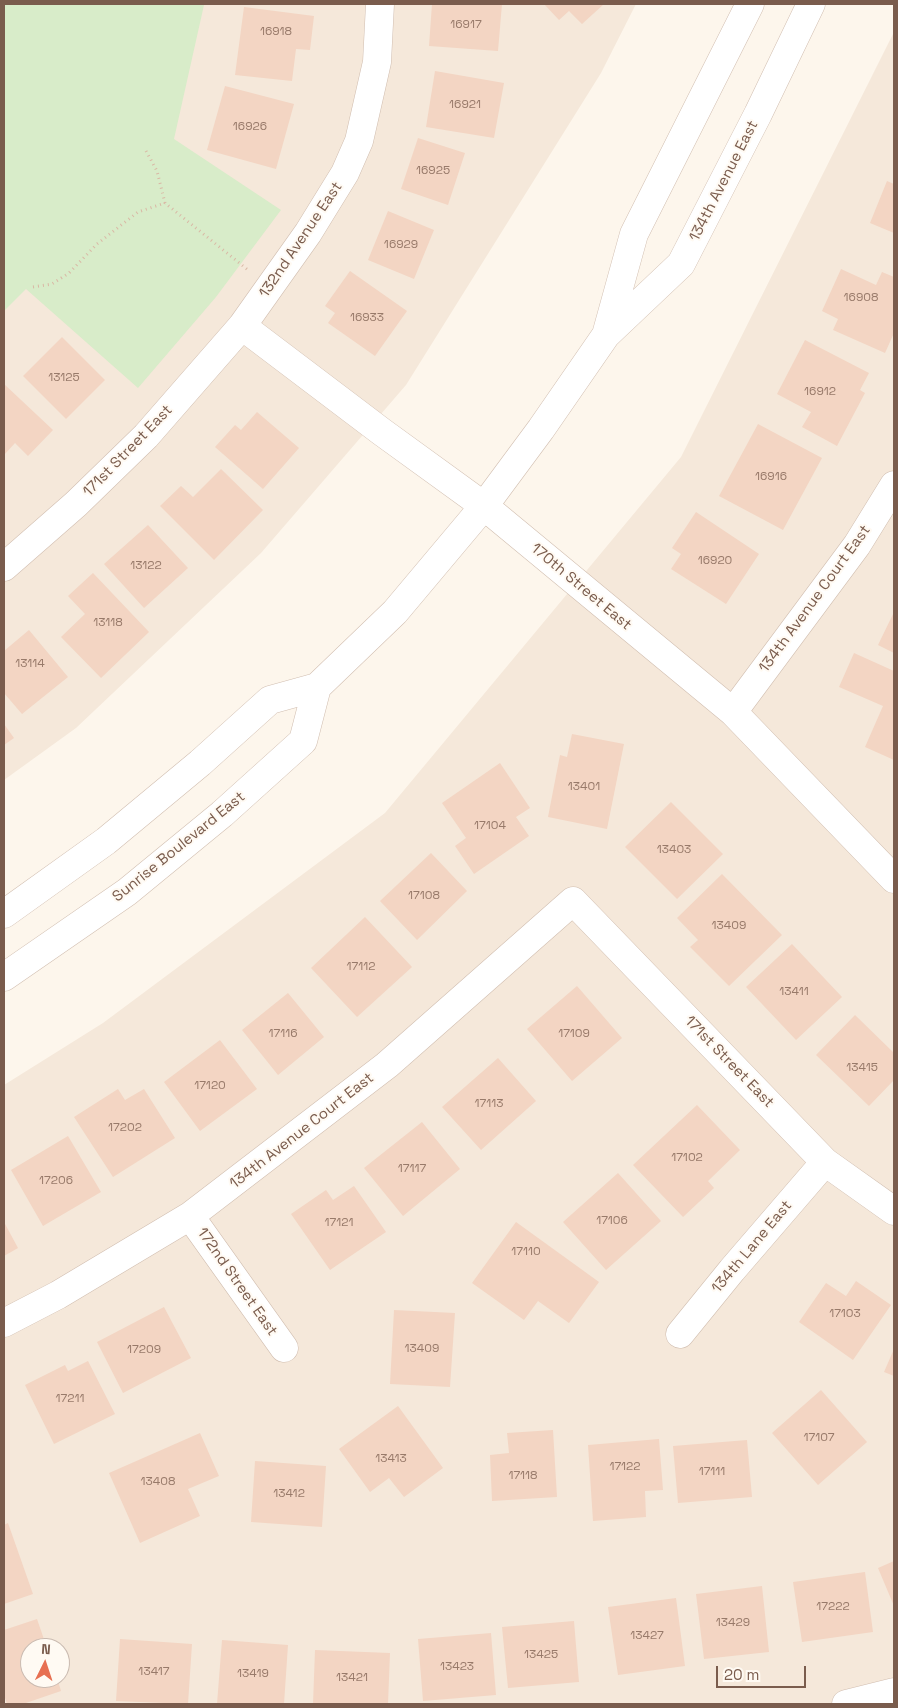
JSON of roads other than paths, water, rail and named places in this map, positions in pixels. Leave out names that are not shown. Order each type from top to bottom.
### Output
[{"type":"street","name":"132nd Avenue East","points":[[242,326],[308,234],[345,172],[359,141],[377,62],[380,4]]},
{"type":"street","name":"134th Avenue East","points":[[606,335],[634,234],[750,4]]},
{"type":"street","name":"134th Avenue East","points":[[484,506],[541,429],[606,335],[681,264],[758,114],[811,4]]},
{"type":"street","name":"170th Street East","points":[[242,326],[484,506],[733,712],[894,878]]},
{"type":"street","name":"171st Street East","points":[[4,567],[76,504],[146,436],[242,326]]},
{"type":"street","name":"134th Avenue Court East","points":[[733,712],[857,544],[894,485]]},
{"type":"street","points":[[4,914],[106,841],[200,763],[270,700],[317,688],[395,612],[484,506]]},
{"type":"street","name":"Sunrise Boulevard East","points":[[4,977],[127,892],[222,814],[303,742],[317,688]]},
{"type":"street","name":"171st Street East","points":[[573,902],[825,1162],[894,1211]]},
{"type":"street","name":"134th Avenue Court East","points":[[4,1323],[58,1295],[190,1216],[387,1065],[573,902]]},
{"type":"street","name":"134th Lane East","points":[[680,1334],[825,1162]]},
{"type":"street","name":"172nd Street East","points":[[190,1216],[284,1348]]},
{"type":"street","points":[[846,1704],[894,1692]]}]
